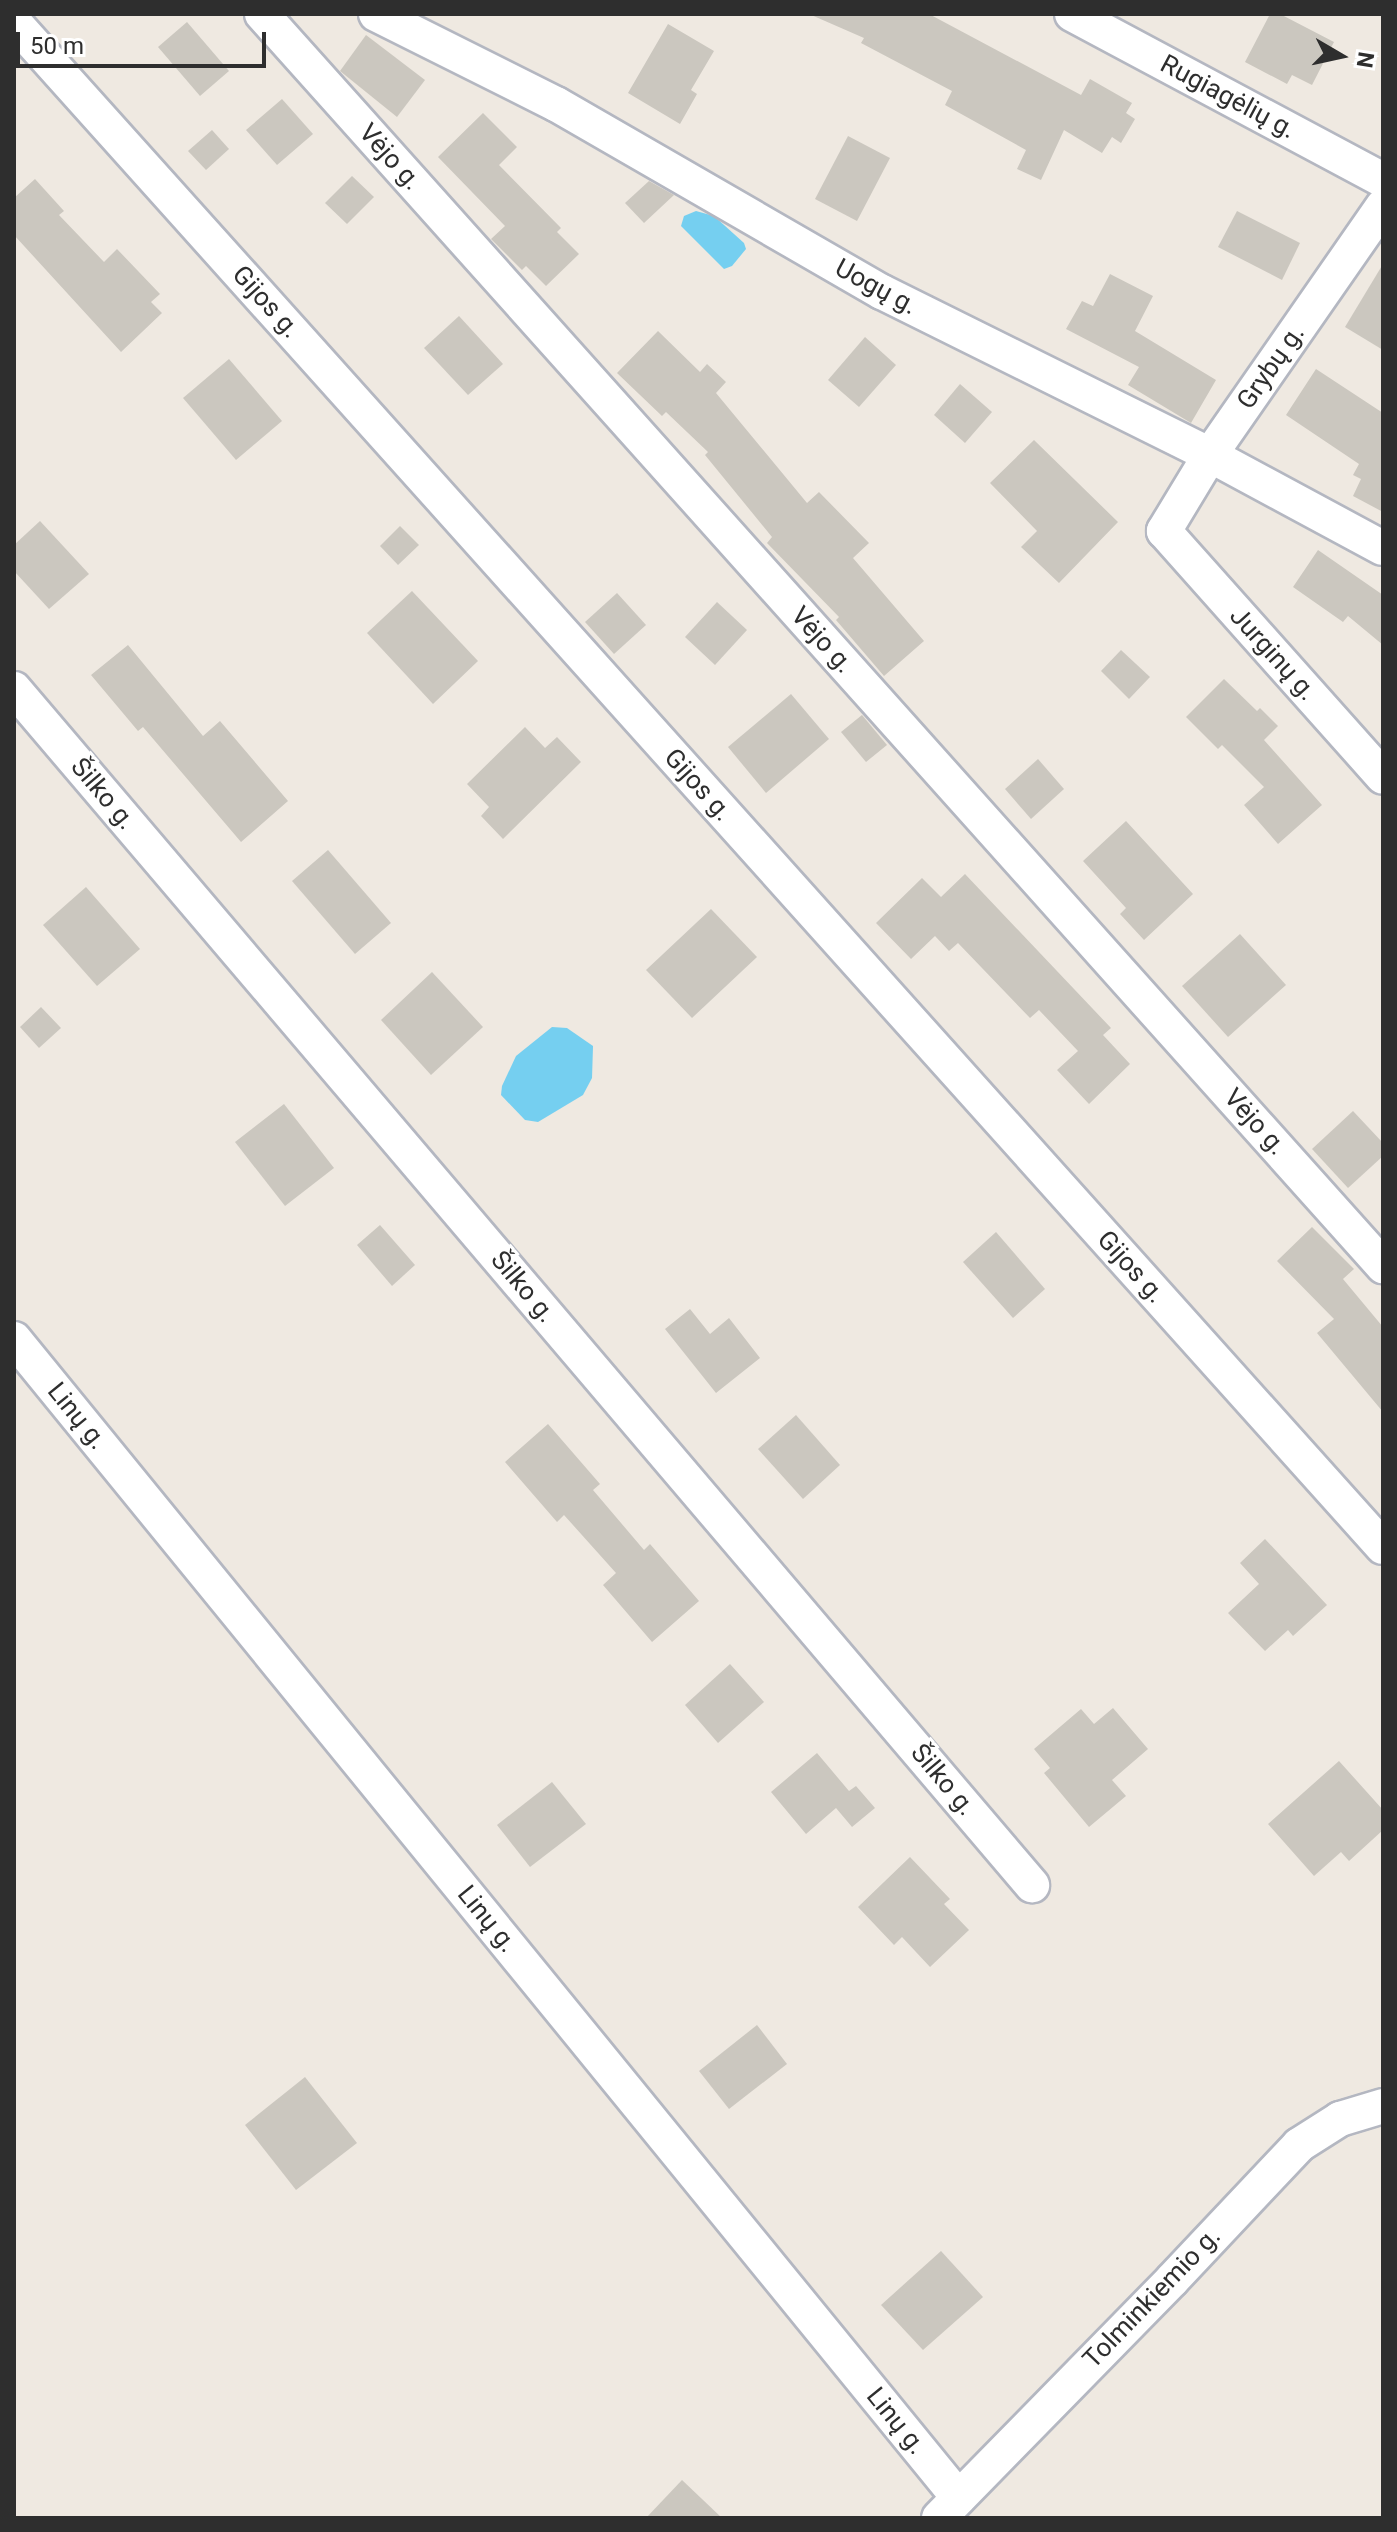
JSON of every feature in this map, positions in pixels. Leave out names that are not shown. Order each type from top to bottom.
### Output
[{"type":"street","name":"Vėjo g.","points":[[262,14],[1383,1266]]},
{"type":"street","name":"Uogų g.","points":[[376,14],[556,104],[882,292],[1210,455],[1383,548]]},
{"type":"street","name":"Rugiagėlių g.","points":[[1072,14],[1383,180]]},
{"type":"street","name":"Gijos g.","points":[[14,22],[1383,1547]]},
{"type":"street","name":"Grybų g.","points":[[1164,531],[1210,455],[1383,206]]},
{"type":"street","name":"Jurginų g.","points":[[1164,531],[1383,777]]},
{"type":"street","name":"Šilko g.","points":[[14,689],[1032,1885]]},
{"type":"street","name":"Linų g.","points":[[14,1339],[949,2508]]},
{"type":"street","name":"Tolminkiemio g.","points":[[949,2508],[1299,2145],[1340,2119],[1383,2106]]},
{"type":"water","points":[[696,211],[714,216],[744,243],[746,249],[732,266],[724,269],[681,226],[684,216]]},
{"type":"water","points":[[552,1027],[567,1028],[593,1046],[592,1078],[583,1095],[538,1122],[525,1120],[501,1095],[502,1086],[516,1056]]},
{"type":"building","points":[[809,14],[929,14],[1081,95],[1090,79],[1132,103],[1126,113],[1135,119],[1121,143],[1112,137],[1102,153],[1064,130],[1041,180],[1017,169],[1026,150],[945,105],[952,91],[861,43],[864,38]]},
{"type":"building","points":[[1270,14],[1280,14],[1334,42],[1312,85],[1292,75],[1287,84],[1245,62]]},
{"type":"building","points":[[187,22],[229,71],[200,96],[158,47]]},
{"type":"building","points":[[668,24],[714,51],[691,90],[697,94],[680,124],[628,93]]},
{"type":"building","points":[[366,35],[425,80],[397,117],[340,71]]},
{"type":"building","points":[[282,99],[313,134],[277,165],[246,130]]},
{"type":"building","points":[[483,113],[517,147],[499,165],[561,228],[557,232],[579,254],[546,286],[526,266],[522,270],[491,239],[505,226],[438,157]]},
{"type":"building","points":[[212,130],[229,149],[206,170],[188,151]]},
{"type":"building","points":[[848,136],[890,158],[857,221],[815,199]]},
{"type":"building","points":[[352,176],[374,197],[347,224],[325,203]]},
{"type":"building","points":[[35,179],[64,211],[59,215],[104,262],[117,249],[160,294],[151,302],[162,313],[121,352],[14,235],[14,198]]},
{"type":"building","points":[[649,181],[674,195],[644,223],[625,203]]},
{"type":"building","points":[[1237,211],[1300,243],[1282,280],[1218,247]]},
{"type":"building","points":[[1383,264],[1383,350],[1345,327]]},
{"type":"building","points":[[1110,274],[1153,296],[1135,331],[1216,380],[1191,423],[1128,385],[1139,367],[1066,329],[1082,301],[1093,306]]},
{"type":"building","points":[[459,316],[503,364],[468,395],[424,348]]},
{"type":"building","points":[[658,331],[700,372],[707,364],[726,382],[716,393],[807,503],[819,492],[869,543],[853,558],[924,641],[884,676],[836,620],[839,617],[767,543],[772,537],[705,455],[708,452],[666,412],[662,416],[617,373]]},
{"type":"building","points":[[865,337],[896,365],[859,407],[828,380]]},
{"type":"building","points":[[229,359],[282,421],[236,460],[183,398]]},
{"type":"building","points":[[1316,369],[1383,413],[1383,512],[1353,496],[1361,479],[1353,475],[1359,464],[1286,415]]},
{"type":"building","points":[[960,384],[992,412],[965,443],[934,415]]},
{"type":"building","points":[[1034,440],[1118,522],[1059,583],[1021,547],[1037,531],[990,483]]},
{"type":"building","points":[[40,521],[89,574],[49,609],[14,571],[14,545]]},
{"type":"building","points":[[400,526],[419,545],[398,565],[380,546]]},
{"type":"building","points":[[1318,550],[1383,595],[1383,645],[1348,616],[1343,622],[1293,587]]},
{"type":"building","points":[[412,591],[478,661],[433,704],[367,633]]},
{"type":"building","points":[[617,593],[646,625],[614,654],[585,622]]},
{"type":"building","points":[[717,602],[747,630],[715,665],[685,637]]},
{"type":"building","points":[[128,645],[203,736],[220,721],[288,801],[241,842],[143,727],[138,731],[91,675]]},
{"type":"building","points":[[1121,650],[1150,677],[1129,699],[1101,671]]},
{"type":"building","points":[[1224,679],[1257,711],[1260,708],[1278,726],[1264,740],[1322,805],[1278,844],[1244,805],[1264,787],[1222,745],[1218,749],[1186,717]]},
{"type":"building","points":[[791,694],[829,739],[766,793],[728,747]]},
{"type":"building","points":[[862,715],[887,745],[866,762],[841,732]]},
{"type":"building","points":[[525,727],[545,748],[557,737],[581,762],[503,839],[481,816],[489,807],[467,784]]},
{"type":"building","points":[[1038,759],[1064,789],[1031,819],[1005,789]]},
{"type":"building","points":[[1126,821],[1193,894],[1144,940],[1120,914],[1126,908],[1083,861]]},
{"type":"building","points":[[328,850],[391,923],[355,954],[292,881]]},
{"type":"building","points":[[965,874],[1111,1028],[1103,1035],[1130,1064],[1089,1104],[1057,1070],[1078,1051],[1039,1010],[1030,1018],[958,943],[949,951],[935,936],[911,959],[876,923],[922,878],[941,897]]},
{"type":"building","points":[[86,887],[140,949],[97,986],[43,925]]},
{"type":"building","points":[[711,909],[757,957],[692,1018],[646,970]]},
{"type":"building","points":[[1240,934],[1286,985],[1228,1037],[1182,986]]},
{"type":"building","points":[[432,972],[483,1027],[431,1075],[381,1020]]},
{"type":"building","points":[[41,1007],[61,1028],[39,1048],[20,1027]]},
{"type":"building","points":[[284,1104],[334,1168],[285,1206],[235,1142]]},
{"type":"building","points":[[1353,1111],[1383,1143],[1383,1156],[1348,1188],[1312,1149]]},
{"type":"building","points":[[380,1225],[415,1265],[392,1286],[357,1245]]},
{"type":"building","points":[[1312,1227],[1354,1269],[1343,1279],[1383,1327],[1383,1412],[1317,1333],[1334,1319],[1277,1261]]},
{"type":"building","points":[[996,1232],[1045,1289],[1013,1318],[963,1262]]},
{"type":"building","points":[[690,1309],[710,1334],[729,1318],[760,1358],[716,1393],[665,1329]]},
{"type":"building","points":[[796,1415],[840,1465],[803,1499],[758,1449]]},
{"type":"building","points":[[548,1424],[600,1484],[593,1490],[644,1550],[650,1544],[699,1601],[652,1642],[603,1585],[616,1573],[564,1515],[557,1522],[505,1462]]},
{"type":"building","points":[[1265,1539],[1327,1605],[1293,1636],[1288,1630],[1265,1651],[1228,1613],[1259,1584],[1240,1563]]},
{"type":"building","points":[[730,1664],[764,1702],[718,1743],[685,1705]]},
{"type":"building","points":[[1113,1708],[1148,1749],[1112,1780],[1126,1796],[1089,1827],[1044,1773],[1050,1768],[1034,1749],[1081,1709],[1094,1724]]},
{"type":"building","points":[[817,1753],[849,1791],[856,1786],[875,1808],[852,1827],[836,1808],[806,1834],[771,1792]]},
{"type":"building","points":[[1339,1761],[1383,1810],[1383,1830],[1349,1861],[1341,1852],[1314,1876],[1268,1824]]},
{"type":"building","points":[[552,1782],[586,1824],[530,1867],[497,1825]]},
{"type":"building","points":[[910,1857],[950,1899],[944,1904],[969,1930],[930,1967],[902,1937],[894,1945],[858,1907]]},
{"type":"building","points":[[757,2025],[787,2064],[729,2109],[699,2071]]},
{"type":"building","points":[[305,2077],[357,2143],[296,2190],[245,2125]]},
{"type":"building","points":[[941,2251],[983,2297],[923,2350],[881,2305]]},
{"type":"building","points":[[682,2480],[722,2518],[646,2518]]}]
